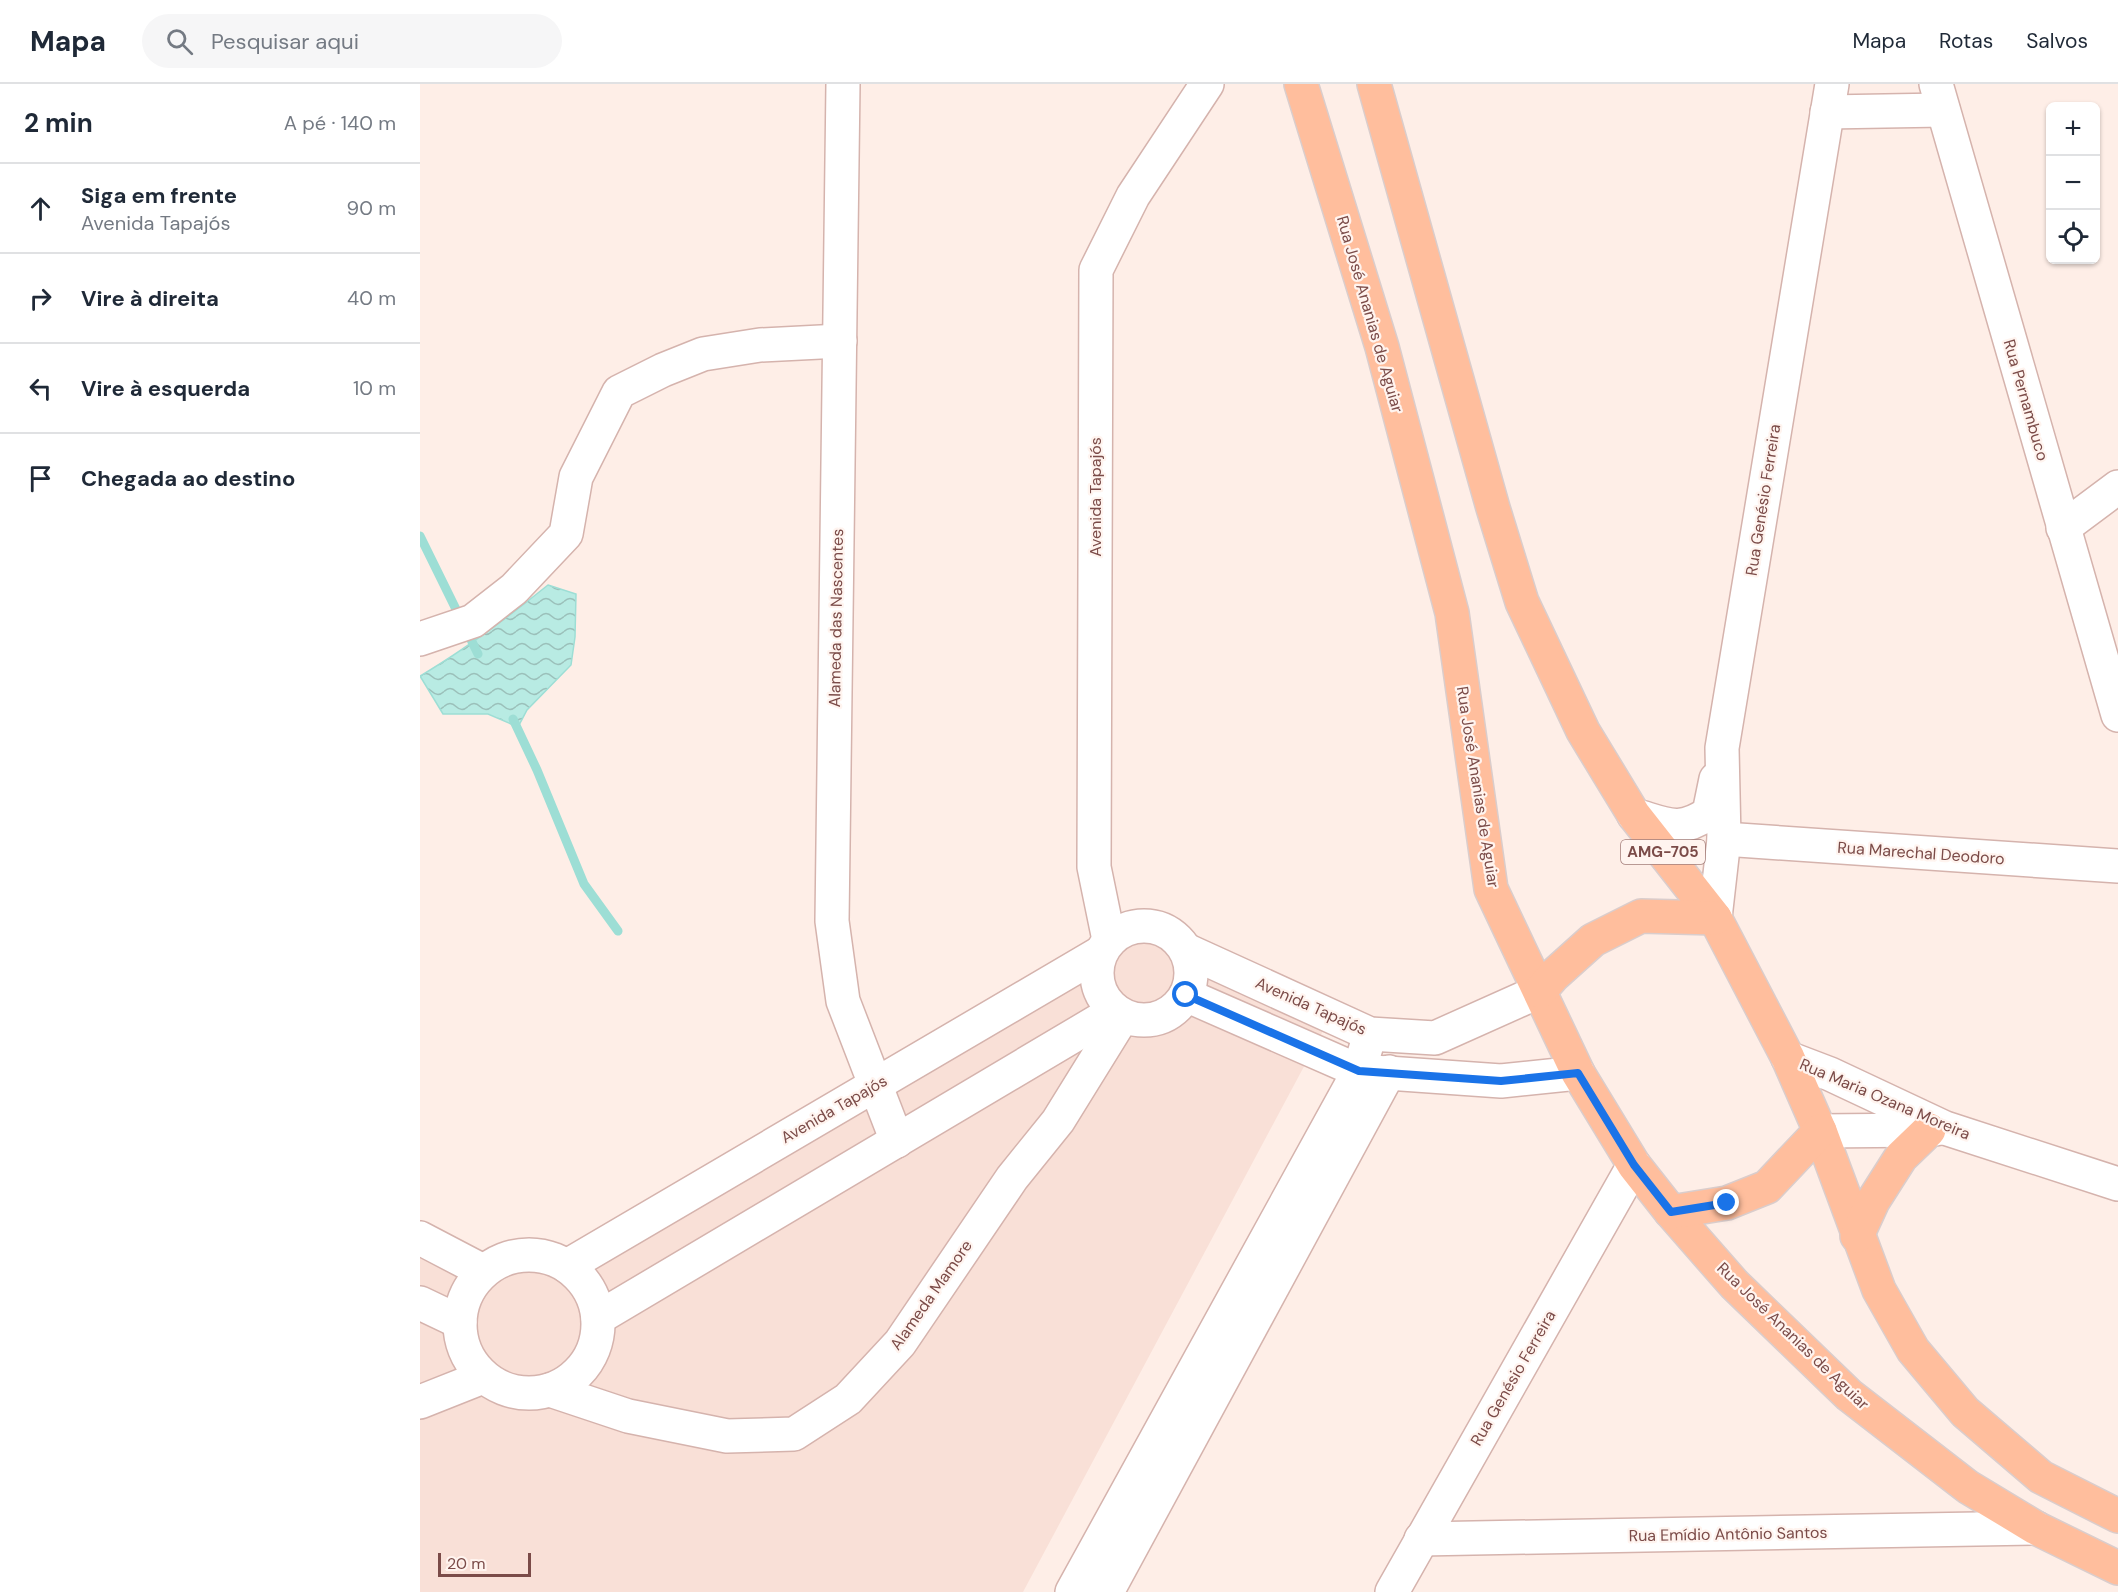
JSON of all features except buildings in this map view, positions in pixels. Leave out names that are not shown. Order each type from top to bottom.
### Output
[{"type":"main road","name":"Rua José Ananias de Aguiar","points":[[1301,84],[1382,347],[1452,613],[1491,888],[1578,1073],[1634,1165],[1671,1212],[1734,1284],[1850,1395],[1968,1487],[2036,1528],[2118,1568]]},
{"type":"main road","name":"AMG-705","points":[[1374,84],[1490,497],[1522,602],[1583,731],[1634,815],[1715,918],[1788,1058],[1820,1131],[1857,1236],[1879,1290],[1913,1350],[1965,1412],[2041,1477],[2118,1516]]},
{"type":"main road","points":[[1540,991],[1554,975],[1593,940],[1641,916],[1715,918]]},
{"type":"main road","points":[[1857,1236],[1873,1201],[1901,1157],[1937,1129]]},
{"type":"main road","points":[[1671,1212],[1727,1203],[1767,1187],[1820,1131]]},
{"type":"street","name":"Alameda das Nascentes","points":[[843,84],[832,921],[843,1001],[897,1141]]},
{"type":"street","name":"Avenida Tapajós","points":[[567,1266],[1105,947],[1094,867],[1096,270],[1132,196],[1207,84]]},
{"type":"street","points":[[1830,98],[1940,97]]},
{"type":"street","name":"Rua Pernambuco","points":[[1940,97],[2118,715]]},
{"type":"street","name":"Rua Genésio Ferreira","points":[[1715,918],[1724,839],[1722,748],[1830,98]]},
{"type":"street","points":[[445,630],[514,589],[566,534],[576,477],[619,392],[663,370],[703,354],[760,345],[840,341]]},
{"type":"street","points":[[2063,528],[2118,488]]},
{"type":"street","points":[[1634,815],[1678,827],[1694,824],[1709,813],[1722,748]]},
{"type":"street","name":"Rua Marechal Deodoro","points":[[1724,839],[2118,866]]},
{"type":"street","points":[[1136,926],[1151,926],[1165,930],[1177,938],[1186,950],[1191,965],[1191,980],[1186,995],[1174,1009],[1159,1018],[1141,1021],[1119,1014],[1104,1000],[1097,985],[1096,969],[1105,947],[1122,930],[1136,926]]},
{"type":"street","name":"Avenida Tapajós","points":[[1186,950],[1370,1034],[1435,1038],[1540,991]]},
{"type":"street","points":[[1186,995],[1374,1071],[1501,1081],[1578,1073]]},
{"type":"street","points":[[598,1318],[897,1141],[1119,1014]]},
{"type":"street","name":"Alameda Mamore","points":[[550,1390],[628,1416],[727,1436],[794,1434],[848,1399],[900,1343],[1012,1178],[1058,1121],[1119,1014]]},
{"type":"street","points":[[1107,1592],[1374,1071],[1370,1034]]},
{"type":"street","name":"Rua Maria Ozana Moreira","points":[[1788,1058],[1830,1074],[1937,1129],[2118,1184]]},
{"type":"street","points":[[1072,1592],[1374,1071]]},
{"type":"street","points":[[1820,1131],[1937,1129]]},
{"type":"street","name":"Rua Genésio Ferreira","points":[[1392,1592],[1634,1165]]},
{"type":"street","points":[[420,1238],[483,1271]]},
{"type":"street","points":[[528,1254],[549,1257],[567,1266],[583,1280],[593,1298],[598,1318],[597,1338],[588,1361],[572,1379],[550,1390],[527,1394],[504,1389],[483,1377],[467,1359],[460,1336],[459,1312],[468,1289],[483,1271],[504,1259],[528,1254]]},
{"type":"street","points":[[420,1303],[460,1322]]},
{"type":"street","points":[[420,1402],[483,1377]]},
{"type":"street","name":"Rua Emídio Antônio Santos","points":[[1421,1539],[2036,1528]]},
{"type":"shaded area","points":[[1136,926],[1151,926],[1165,930],[1331,1016],[1023,1592],[420,1592],[420,1238],[483,1271],[504,1259],[528,1254],[549,1257],[568,1266],[1122,930]]},
{"type":"water","points":[[548,585],[576,594],[575,637],[571,665],[527,710],[518,727],[488,714],[443,714],[420,676],[486,633]]},
{"type":"waterway","points":[[420,536],[478,654]]},
{"type":"waterway","points":[[513,719],[537,770],[584,884],[618,931]]},
{"type":"route","points":[[1186,995],[1359,1071],[1501,1081],[1578,1073],[1634,1165],[1671,1212],[1727,1203]]}]
